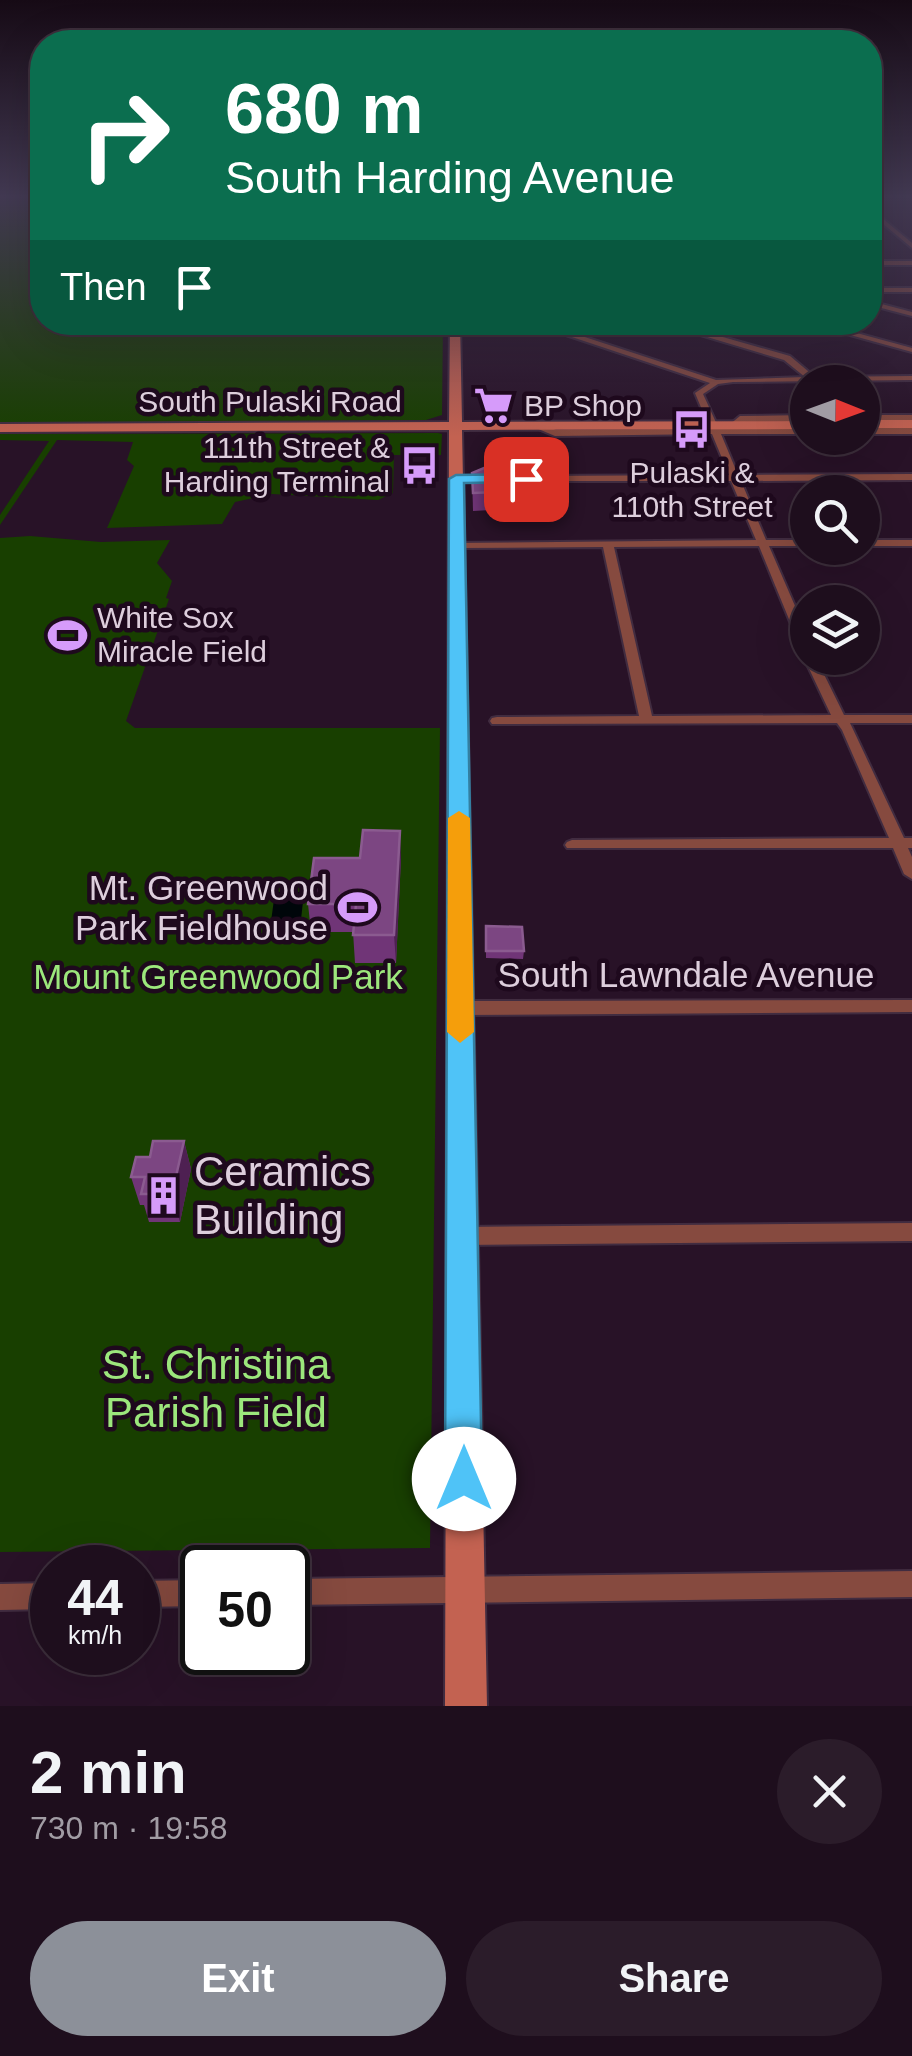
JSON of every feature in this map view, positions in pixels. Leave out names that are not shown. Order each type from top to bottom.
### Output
[{"type":"main road","points":[[455,335],[456,426],[463,479],[457,545],[466,1706]]},
{"type":"main road","points":[[880,424],[912,424]]},
{"type":"main road","name":"South Pulaski Road","points":[[0,428],[790,425]]},
{"type":"street","points":[[882,290],[912,290]]},
{"type":"street","points":[[882,306],[912,314]]},
{"type":"street","points":[[570,335],[716,382],[790,379]]},
{"type":"street","points":[[706,335],[787,358],[796,365]]},
{"type":"street","points":[[855,335],[912,350]]},
{"type":"street","points":[[880,378],[912,378]]},
{"type":"street","points":[[716,382],[698,393],[790,610]]},
{"type":"street","name":"South Pulaski Road","points":[[710,428],[790,426]]},
{"type":"street","points":[[512,479],[912,478]]},
{"type":"street","points":[[457,545],[790,543]]},
{"type":"street","points":[[880,543],[912,543]]},
{"type":"street","points":[[608,544],[646,720]]},
{"type":"street","points":[[819,675],[905,843],[912,874]]},
{"type":"street","points":[[497,722],[912,719]]},
{"type":"street","points":[[572,845],[905,843]]},
{"type":"street","name":"South Lawndale Avenue","points":[[460,1008],[912,1006]]},
{"type":"street","points":[[462,1236],[912,1232]]},
{"type":"street","points":[[310,1592],[912,1584]]},
{"type":"street","points":[[0,1596],[30,1596]]},
{"type":"green space","points":[[0,278],[30,278],[30,335],[443,335],[442,415],[426,420],[0,423]]},
{"type":"green space","points":[[0,434],[442,434],[441,455],[394,455],[393,493],[378,500],[272,494],[235,502],[222,524],[107,528],[134,466],[127,460],[133,442],[57,440],[0,525],[0,515],[49,441],[0,440]]},
{"type":"green space","name":"Mount Greenwood Park","points":[[0,538],[170,540],[157,563],[172,581],[166,598],[169,599],[126,721],[135,728],[440,728],[430,1548],[180,1545],[180,1550],[160,1551],[160,1545],[30,1545],[30,1552],[0,1552]]},
{"type":"shaded area","points":[[275,892],[304,892],[300,929],[270,929]]},
{"type":"building","points":[[484,468],[547,468],[551,490],[473,493],[472,473]]},
{"type":"building","points":[[363,830],[400,831],[394,935],[353,935],[356,904],[308,904],[314,858],[360,858]]},
{"type":"building","points":[[486,926],[522,927],[524,951],[486,951]]},
{"type":"building","points":[[153,1141],[184,1141],[172,1194],[141,1194],[145,1177],[131,1177],[136,1157],[150,1157]]},
{"type":"slow traffic","points":[[459,818],[460,1032]]},
{"type":"place","name":"BP Shop","points":[[494,406]]},
{"type":"place","name":"Pulaski & 110th Street","points":[[692,429]]},
{"type":"place","name":"111th Street & Harding Terminal","points":[[420,465]]},
{"type":"place","name":"White Sox Miracle Field","points":[[67,635]]},
{"type":"place","name":"Mt. Greenwood Park Fieldhouse","points":[[358,908]]},
{"type":"place","name":"Ceramics Building","points":[[164,1195]]},
{"type":"route","points":[[464,1479],[456,479],[526,479]]},
{"type":"park label","name":"St. Christina Parish Field","points":[[216,1388]]}]
